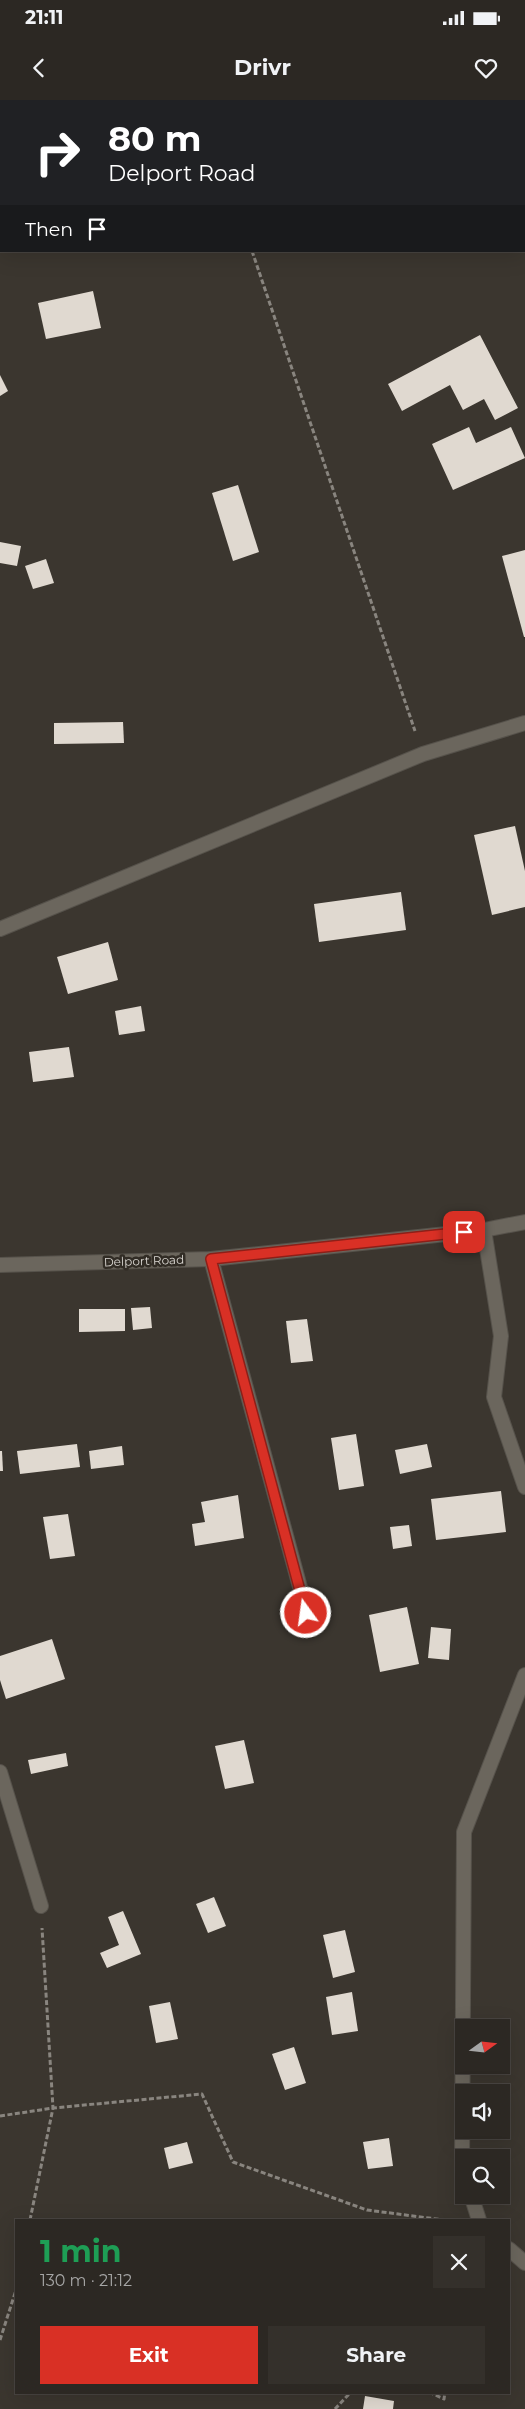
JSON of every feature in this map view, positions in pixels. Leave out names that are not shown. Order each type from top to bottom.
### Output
[{"type":"street","points":[[0,929],[423,754],[525,723]]},
{"type":"street","name":"Delport Road","points":[[0,1265],[211,1259],[484,1230],[525,1222]]},
{"type":"street","points":[[484,1230],[502,1336],[494,1397],[525,1487]]},
{"type":"street","points":[[211,1259],[306,1613]]},
{"type":"street","points":[[462,2149],[464,1832],[525,1675]]},
{"type":"street","points":[[0,1772],[41,1906]]},
{"type":"street","points":[[474,2204],[479,2219]]},
{"type":"street","points":[[510,2250],[525,2263]]},
{"type":"path","points":[[252,252],[423,754]]},
{"type":"path","points":[[30,2219],[52,2108],[41,1906]]},
{"type":"path","points":[[0,2116],[52,2108],[202,2094],[233,2162],[367,2210],[436,2219]]},
{"type":"path","points":[[0,2340],[15,2293]]},
{"type":"path","points":[[335,2409],[349,2394]]},
{"type":"path","points":[[433,2394],[444,2399],[445,2394]]},
{"type":"building","points":[[93,291],[101,328],[46,339],[38,303]]},
{"type":"building","points":[[480,335],[518,408],[495,420],[484,399],[463,410],[450,385],[402,411],[388,384]]},
{"type":"building","points":[[0,375],[8,391],[0,396]]},
{"type":"building","points":[[469,427],[476,443],[511,427],[525,458],[453,490],[432,444]]},
{"type":"building","points":[[238,485],[259,552],[233,561],[212,493]]},
{"type":"building","points":[[0,542],[21,546],[17,566],[0,563]]},
{"type":"building","points":[[525,550],[525,637],[524,637],[502,556]]},
{"type":"building","points":[[46,559],[54,583],[33,589],[25,566]]},
{"type":"building","points":[[123,722],[124,743],[54,744],[54,723]]},
{"type":"building","points":[[515,826],[525,871],[525,907],[492,915],[474,835]]},
{"type":"building","points":[[401,892],[406,930],[319,942],[314,904]]},
{"type":"building","points":[[108,942],[118,980],[68,994],[57,957]]},
{"type":"building","points":[[141,1006],[145,1031],[119,1035],[115,1011]]},
{"type":"building","points":[[69,1047],[74,1077],[33,1082],[29,1052]]},
{"type":"building","points":[[150,1307],[152,1328],[133,1330],[131,1308]]},
{"type":"building","points":[[79,1309],[125,1309],[125,1331],[79,1332]]},
{"type":"building","points":[[307,1319],[313,1361],[291,1363],[286,1321]]},
{"type":"building","points":[[356,1434],[364,1486],[339,1490],[331,1438]]},
{"type":"building","points":[[77,1444],[80,1467],[20,1474],[17,1451]]},
{"type":"building","points":[[427,1444],[432,1467],[400,1474],[395,1450]]},
{"type":"building","points":[[122,1446],[124,1465],[91,1469],[89,1451]]},
{"type":"building","points":[[0,1451],[2,1451],[3,1471],[0,1471]]},
{"type":"building","points":[[501,1491],[506,1532],[436,1540],[431,1499]]},
{"type":"building","points":[[238,1495],[244,1538],[195,1546],[192,1524],[205,1522],[201,1502]]},
{"type":"building","points":[[68,1514],[75,1556],[50,1559],[43,1517]]},
{"type":"building","points":[[409,1525],[412,1546],[393,1549],[390,1527]]},
{"type":"building","points":[[407,1607],[419,1664],[380,1672],[369,1615]]},
{"type":"building","points":[[431,1627],[451,1629],[449,1660],[428,1658]]},
{"type":"building","points":[[52,1639],[65,1679],[6,1699],[0,1680],[0,1656]]},
{"type":"building","points":[[244,1740],[254,1783],[225,1789],[215,1746]]},
{"type":"building","points":[[66,1753],[68,1766],[31,1774],[28,1760]]},
{"type":"building","points":[[214,1897],[226,1926],[208,1933],[196,1904]]},
{"type":"building","points":[[123,1911],[141,1954],[107,1968],[100,1953],[119,1945],[108,1917]]},
{"type":"building","points":[[345,1930],[355,1972],[333,1978],[323,1935]]},
{"type":"building","points":[[352,1992],[358,2031],[332,2035],[326,1997]]},
{"type":"building","points":[[170,2002],[178,2039],[156,2043],[149,2006]]},
{"type":"building","points":[[294,2047],[306,2083],[285,2090],[272,2054]]},
{"type":"building","points":[[389,2138],[393,2166],[368,2169],[363,2142]]},
{"type":"building","points":[[187,2142],[193,2163],[169,2169],[164,2148]]},
{"type":"building","points":[[365,2396],[394,2401],[393,2409],[363,2409]]},
{"type":"route","points":[[306,1613],[211,1259],[464,1232]]}]
